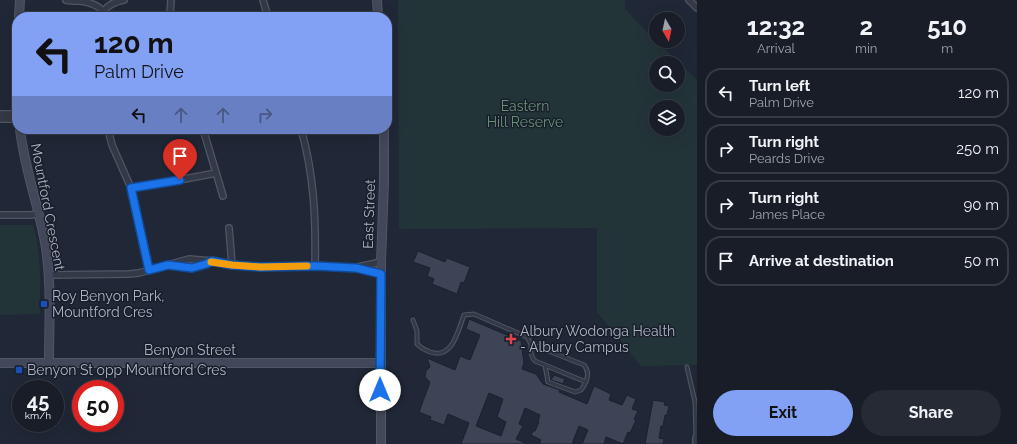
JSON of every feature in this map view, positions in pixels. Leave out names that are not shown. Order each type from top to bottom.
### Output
[{"type":"street","points":[[19,12],[20,0]]},
{"type":"street","points":[[66,0],[89,3],[97,6],[103,12]]},
{"type":"street","points":[[105,12],[106,8],[111,4],[124,0]]},
{"type":"street","points":[[170,12],[171,0]]},
{"type":"street","points":[[263,0],[267,12]]},
{"type":"street","points":[[377,0],[378,12]]},
{"type":"street","points":[[689,0],[697,8]]},
{"type":"street","points":[[0,114],[12,114]]},
{"type":"street","points":[[0,119],[12,118]]},
{"type":"street","name":"Mountford Crescent","points":[[21,134],[27,168],[45,243],[49,275],[49,363]]},
{"type":"street","points":[[109,134],[112,145],[131,188],[149,270]]},
{"type":"street","points":[[204,134],[223,196]]},
{"type":"street","points":[[302,134],[307,152],[314,198],[316,224],[316,266]]},
{"type":"street","name":"East Street","points":[[381,444],[380,363],[384,134]]},
{"type":"street","points":[[131,188],[216,173]]},
{"type":"street","points":[[0,215],[39,214]]},
{"type":"street","points":[[229,228],[232,265]]},
{"type":"street","points":[[49,275],[129,274],[189,259],[260,267],[316,266],[356,268],[381,274]]},
{"type":"street","points":[[356,268],[381,262]]},
{"type":"street","name":"Benyon Street","points":[[0,363],[380,363]]},
{"type":"lane","points":[[413,320],[417,331],[417,344],[425,350],[434,353],[442,353],[449,349],[452,345],[464,315],[474,314],[527,336],[531,344],[532,359],[586,382]]},
{"type":"lane","points":[[531,344],[584,365],[588,374],[586,382],[581,390],[575,392],[548,382],[545,365]]},
{"type":"lane","points":[[687,367],[695,402],[696,439]]},
{"type":"green space","name":"Eastern Hill Reserve","points":[[398,0],[625,0],[625,9],[649,34],[649,48],[663,48],[672,56],[649,56],[649,92],[685,92],[685,69],[697,80],[697,365],[641,366],[597,312],[597,228],[399,229]]},
{"type":"green space","points":[[0,225],[33,225],[39,258],[40,314],[0,315]]},
{"type":"building","points":[[418,251],[445,262],[447,258],[470,267],[464,283],[461,282],[457,294],[432,284],[434,279],[427,276],[430,268],[413,262]]},
{"type":"building","points":[[469,319],[521,341],[524,363],[522,369],[536,374],[543,384],[560,390],[559,392],[587,404],[594,386],[611,394],[609,400],[622,405],[627,395],[636,399],[632,409],[638,411],[634,419],[636,420],[630,433],[628,432],[623,444],[606,437],[604,444],[582,444],[588,430],[579,426],[572,444],[539,444],[541,440],[531,435],[533,431],[535,431],[540,415],[525,408],[519,424],[523,426],[516,439],[527,444],[461,444],[469,423],[448,414],[444,425],[430,420],[431,417],[419,412],[430,382],[425,377],[426,371],[430,367],[427,358],[455,370],[460,356],[470,360],[480,335],[466,329]],"holes":[[[489,393],[503,399],[497,417],[506,422],[501,436],[476,426]]]},
{"type":"building","points":[[554,375],[565,379],[563,384],[551,380]]},
{"type":"building","points":[[653,400],[665,402],[664,405],[669,406],[667,415],[665,415],[663,426],[661,426],[659,438],[664,439],[663,444],[645,444]]},
{"type":"slow traffic","points":[[211,262],[260,267],[307,266]]},
{"type":"place","name":"Roy Benyon Park, Mountford Cres","points":[[44,304]]},
{"type":"place","name":"Albury Wodonga Health - Albury Campus","points":[[511,339]]},
{"type":"place","name":"Benyon St opp Mountford Cres","points":[[19,370]]},
{"type":"route","points":[[180,180],[131,188],[149,270],[168,265],[192,268],[212,261],[232,265],[260,267],[316,266],[356,268],[381,274],[380,390]]}]
